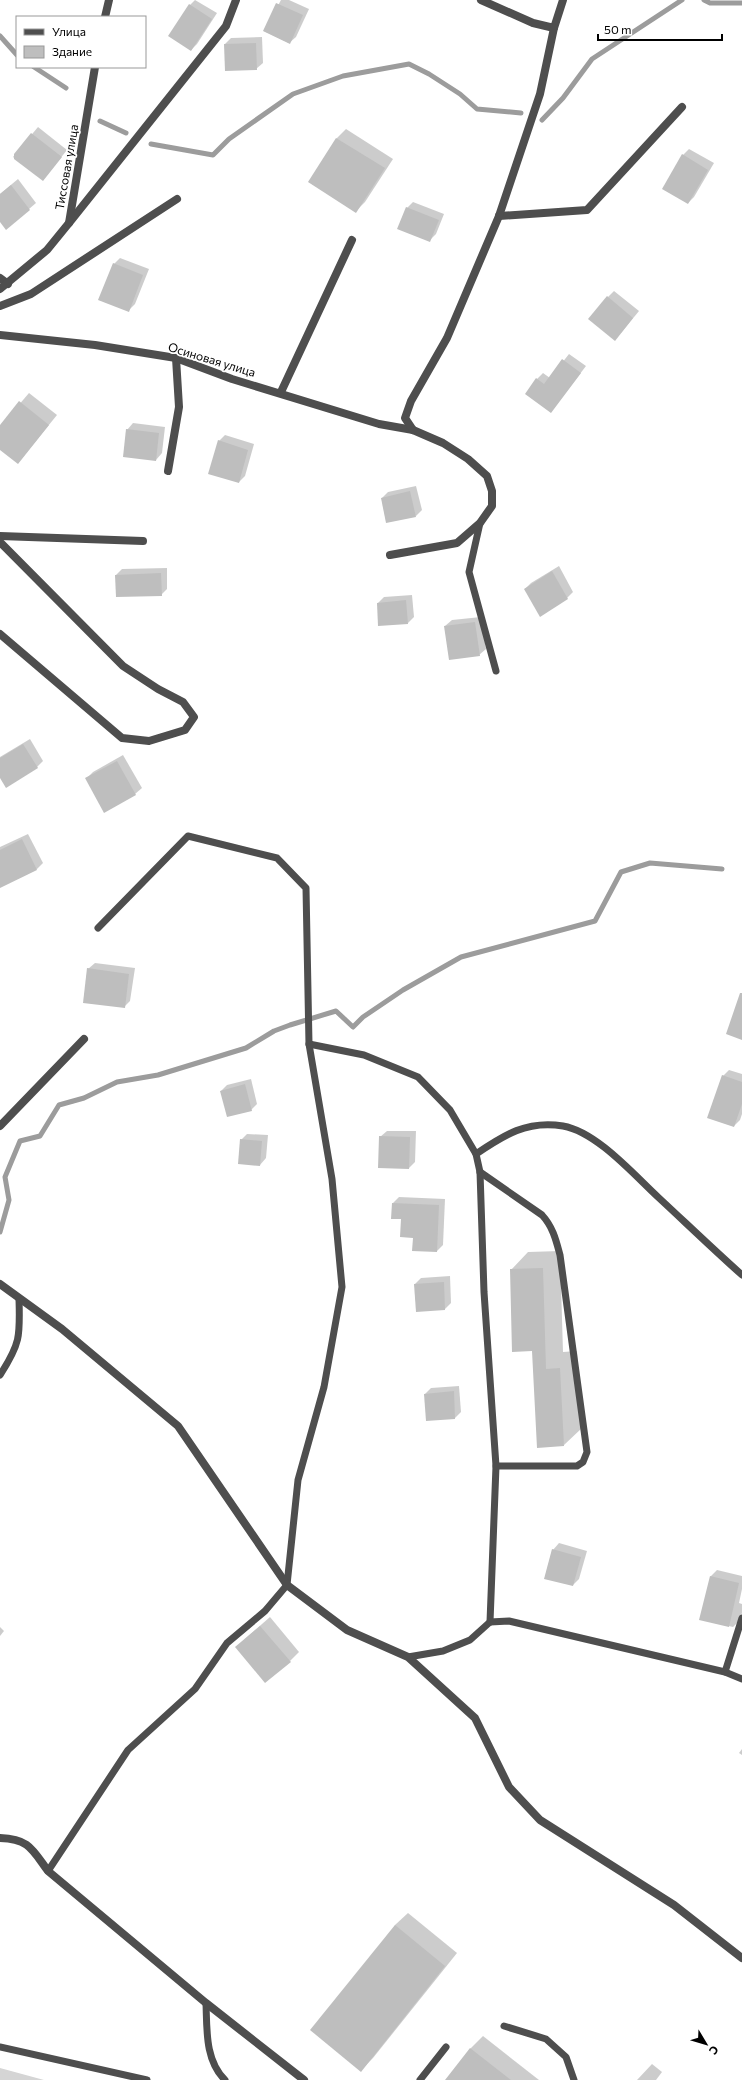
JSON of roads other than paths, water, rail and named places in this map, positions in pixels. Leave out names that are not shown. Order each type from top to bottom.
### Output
[{"type":"street","points":[[105,16],[109,0]]},
{"type":"street","points":[[69,223],[226,26],[236,0]]},
{"type":"street","points":[[481,0],[533,24],[554,28]]},
{"type":"street","points":[[413,430],[405,418],[411,401],[447,338],[499,216],[540,94],[554,28],[563,0]]},
{"type":"street","name":"Тиссовая улица","points":[[0,289],[8,284],[47,250],[69,223],[95,68]]},
{"type":"street","points":[[499,216],[587,210],[682,106]]},
{"type":"street","points":[[0,306],[31,294],[177,199]]},
{"type":"street","points":[[281,392],[352,240]]},
{"type":"street","points":[[0,278],[8,284]]},
{"type":"street","name":"Осиновая улица","points":[[0,335],[95,344],[176,358],[232,379],[281,392],[379,424],[413,430],[443,443],[468,459],[487,476],[492,491],[492,506],[480,523],[457,543],[390,555]]},
{"type":"street","points":[[168,471],[179,407],[176,358]]},
{"type":"street","points":[[0,536],[143,541]]},
{"type":"street","points":[[0,542],[124,666],[158,689],[183,702],[194,717],[185,730],[149,741],[122,738],[0,634]]},
{"type":"street","points":[[0,1126],[84,1039]]},
{"type":"street","points":[[0,1284],[18,1299],[62,1329],[178,1426],[287,1585],[347,1630],[408,1657],[475,1718],[509,1786],[540,1820],[674,1905],[742,1958]]},
{"type":"street","points":[[0,1838],[18,1840],[31,1847],[48,1870],[206,2003],[304,2080]]},
{"type":"lane","points":[[480,523],[469,572],[496,671]]},
{"type":"lane","points":[[48,1870],[128,1750],[195,1689],[227,1643],[265,1611],[287,1585],[298,1480],[324,1387],[342,1287],[332,1179],[309,1044],[306,888],[277,858],[188,836],[98,928]]},
{"type":"lane","points":[[309,1044],[364,1055],[418,1077],[450,1110],[476,1154],[480,1172],[484,1292],[496,1466],[490,1622]]},
{"type":"lane","points":[[476,1154],[502,1136],[531,1126],[563,1126],[579,1131],[605,1149],[742,1275]]},
{"type":"lane","points":[[480,1172],[542,1215],[550,1224],[560,1255],[587,1452],[583,1462],[577,1466],[496,1466]]},
{"type":"lane","points":[[0,1375],[10,1359],[19,1339],[18,1299]]},
{"type":"lane","points":[[725,1672],[742,1618]]},
{"type":"lane","points":[[408,1657],[442,1651],[470,1640],[490,1622],[509,1621],[725,1672],[742,1679]]},
{"type":"lane","points":[[206,2003],[208,2046],[218,2073],[225,2080]]},
{"type":"lane","points":[[504,2026],[546,2039],[566,2056],[574,2080]]},
{"type":"lane","points":[[0,2047],[147,2080]]},
{"type":"lane","points":[[420,2080],[446,2047]]},
{"type":"waterway","points":[[542,120],[563,98],[592,59],[682,0]]},
{"type":"waterway","points":[[704,0],[710,3],[742,3]]},
{"type":"waterway","points":[[0,36],[16,54]]},
{"type":"waterway","points":[[151,144],[213,155],[229,139],[293,94],[343,76],[409,64],[429,74],[460,94],[477,109],[521,113]]},
{"type":"waterway","points":[[36,68],[66,88]]},
{"type":"waterway","points":[[100,121],[126,133]]},
{"type":"waterway","points":[[0,1232],[9,1200],[5,1177],[20,1141],[40,1136],[59,1105],[84,1098],[117,1082],[158,1075],[246,1048],[274,1031],[336,1011],[353,1027],[363,1017],[403,990],[461,957],[595,921],[621,872],[650,863],[722,869]]}]
